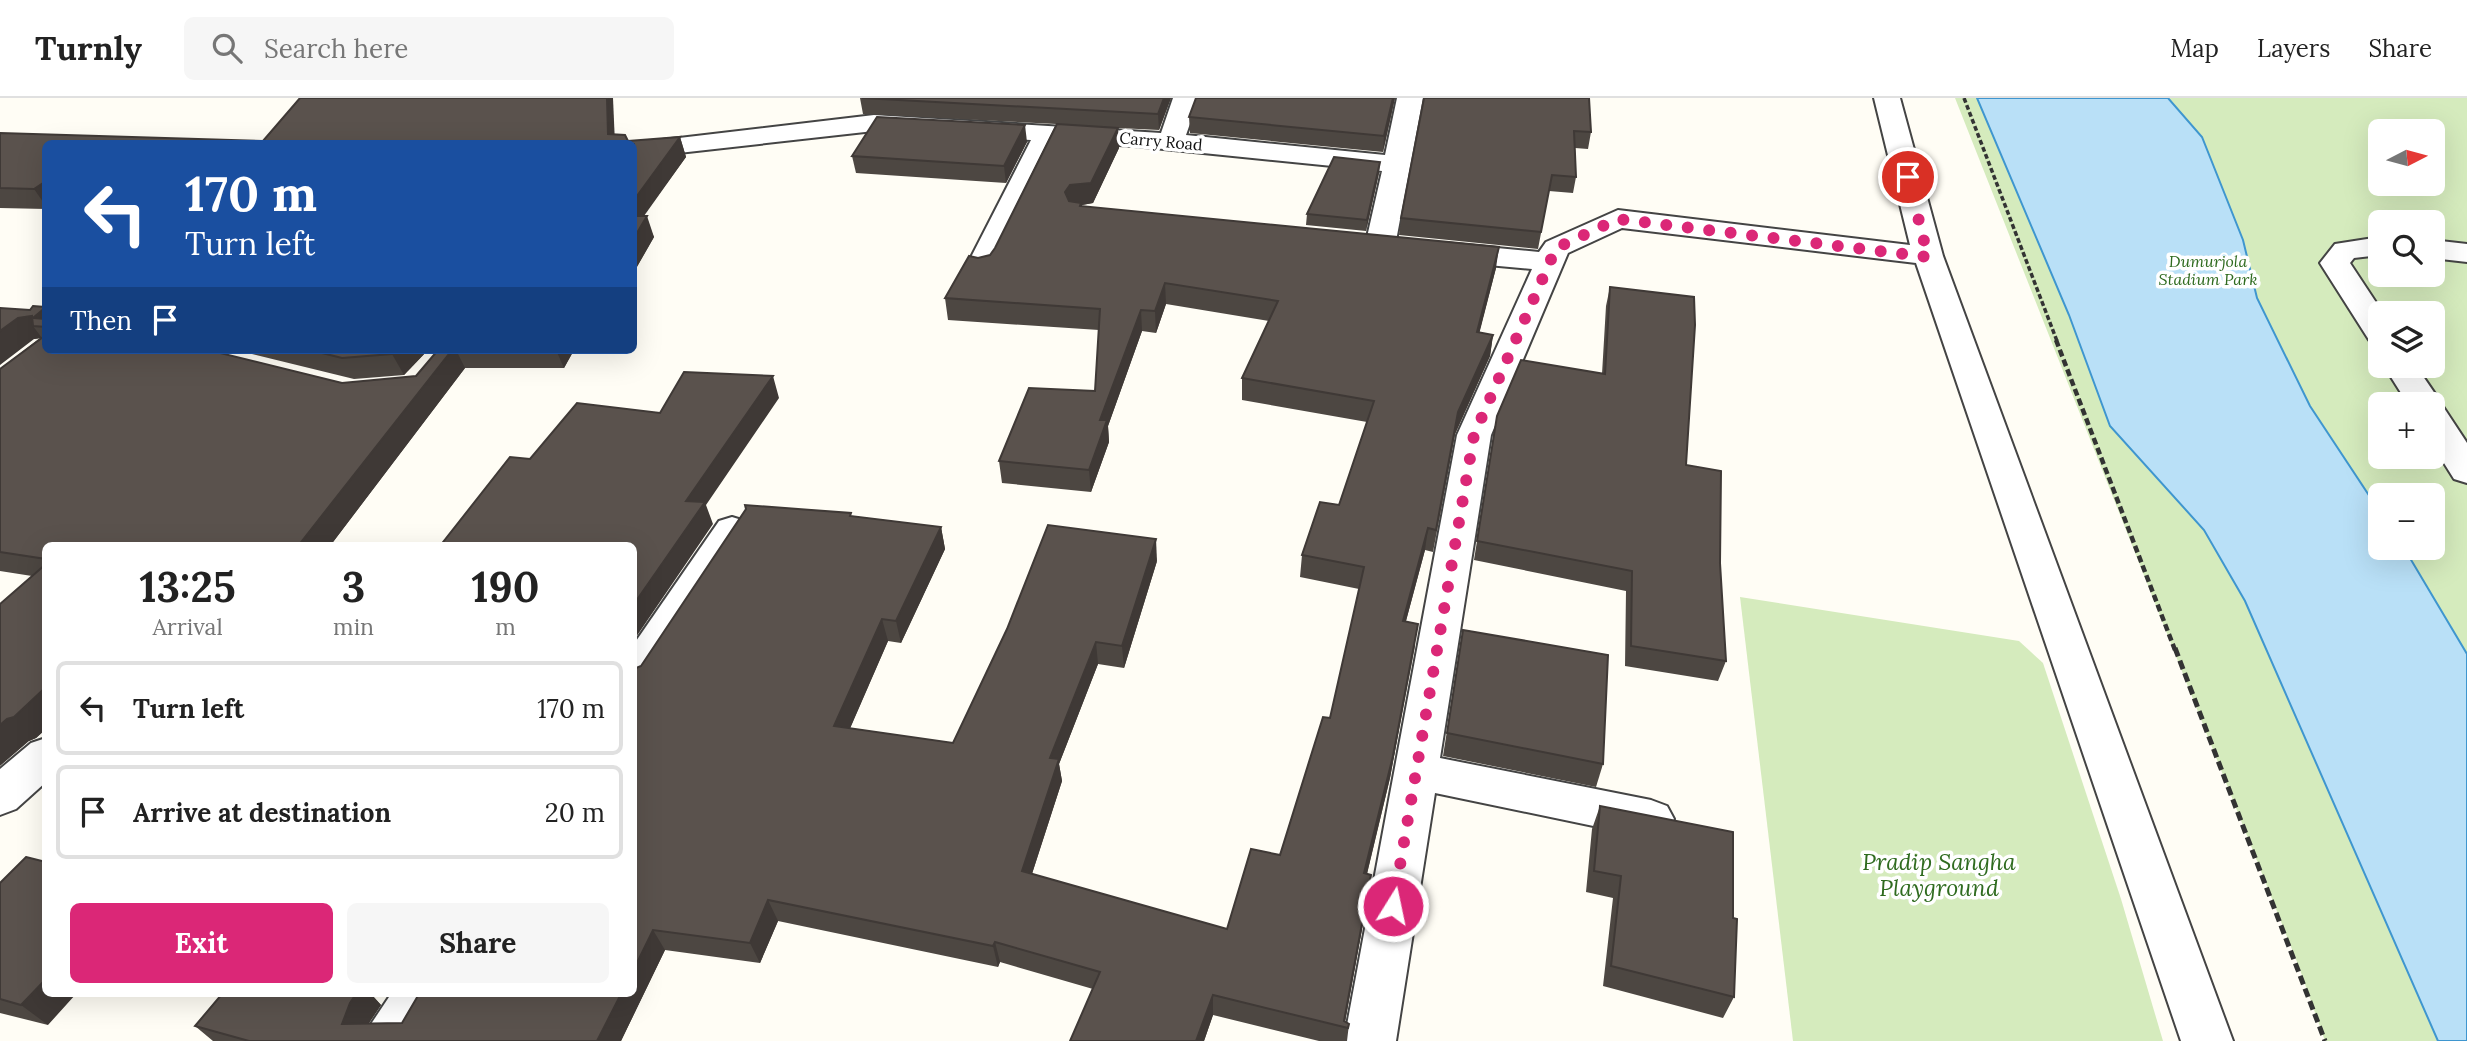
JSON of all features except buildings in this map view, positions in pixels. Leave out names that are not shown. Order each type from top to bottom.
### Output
[{"type":"street","points":[[1171,142],[1186,98]]},
{"type":"street","points":[[1410,98],[1395,164],[1390,246],[1550,262]]},
{"type":"street","points":[[1887,98],[1928,257],[2207,1041]]},
{"type":"street","name":"Carry Road","points":[[637,150],[943,117],[1048,133],[1395,164]]},
{"type":"street","points":[[981,267],[1048,133]]},
{"type":"street","points":[[1370,1041],[1474,435],[1556,248],[1618,219],[1928,257]]},
{"type":"street","points":[[2368,247],[2345,250],[2335,263],[2368,314]]},
{"type":"street","points":[[2445,250],[2467,253]]},
{"type":"street","points":[[2445,436],[2467,471]]},
{"type":"street","points":[[637,672],[732,530]]},
{"type":"street","points":[[0,796],[42,759]]},
{"type":"street","points":[[1416,771],[1679,825]]},
{"type":"street","points":[[389,1041],[419,997]]},
{"type":"path","points":[[1964,98],[2325,1041]]},
{"type":"green space","name":"Dumurjola Stadium Park","points":[[1955,98],[2467,98],[2467,1041],[2325,1041],[2299,967]]},
{"type":"green space","name":"Pradip Sangha Playground","points":[[1740,597],[2019,641],[2043,663],[2121,899],[2163,1041],[1793,1041]]},
{"type":"water","points":[[1977,98],[2168,98],[2202,137],[2243,240],[2257,298],[2310,406],[2368,494],[2368,560],[2411,560],[2467,654],[2467,1041],[2438,1041],[2245,601],[2204,530],[2110,426],[2069,315]]},
{"type":"route","points":[[1393,906],[1474,435],[1556,248],[1618,219],[1928,257],[1908,177]]}]
